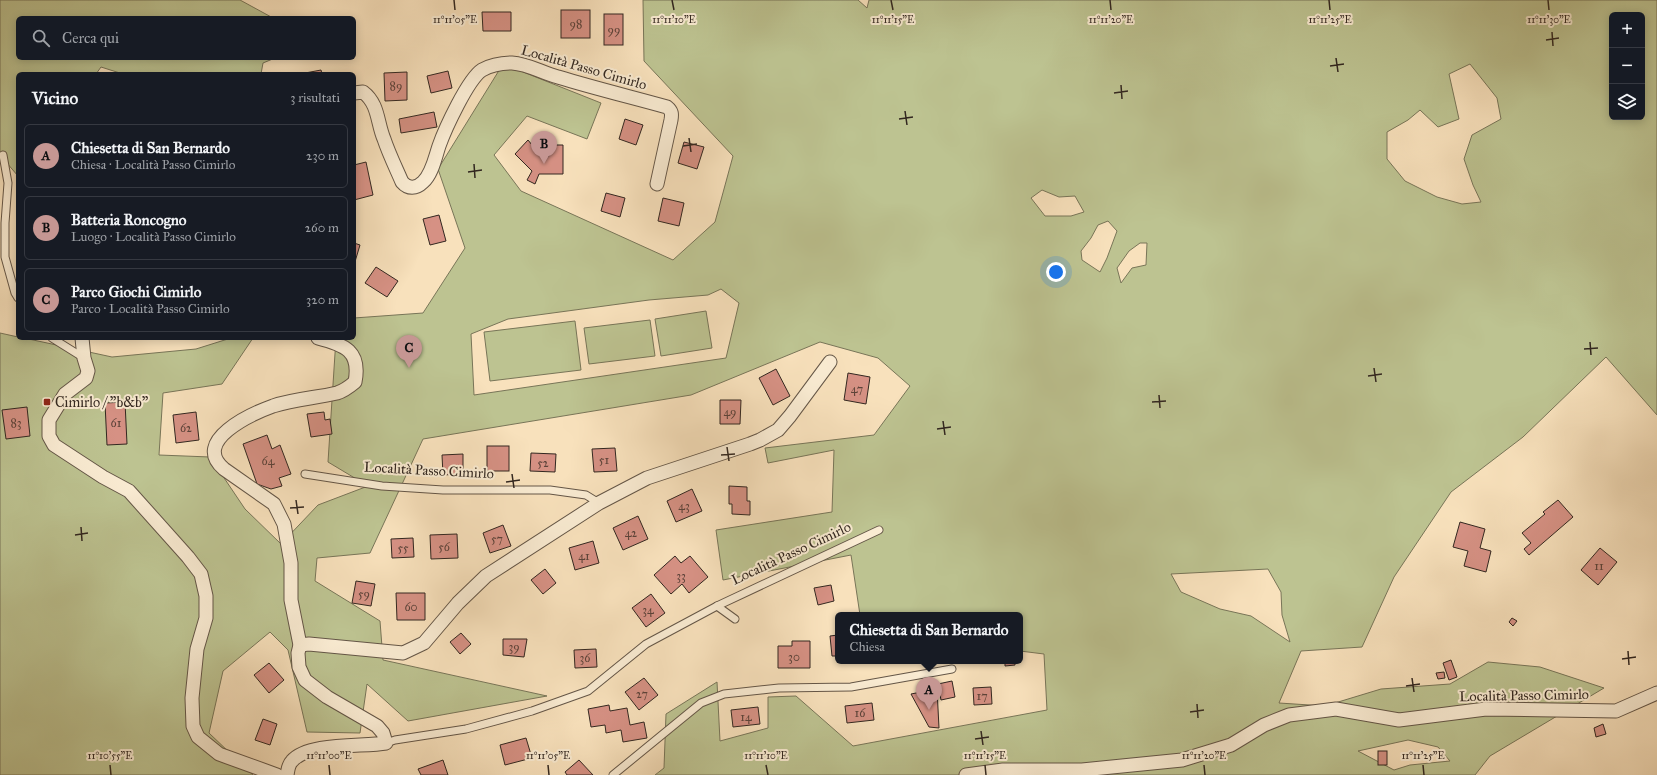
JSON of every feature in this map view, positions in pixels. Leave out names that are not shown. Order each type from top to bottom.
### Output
[{"type":"street","name":"Località Passo Cimirlo","points":[[356,93],[363,92],[369,97],[377,113],[383,137],[401,178],[406,186],[411,188],[424,182],[429,174],[443,134],[472,79],[482,70],[494,65],[512,63],[531,66],[556,77],[667,107],[672,115],[656,184]]},
{"type":"street","points":[[82,340],[84,358],[88,372],[86,378],[65,394],[61,400],[49,420],[49,436],[54,445],[102,477],[129,491],[188,557],[201,574],[206,596],[206,618],[196,649],[192,698],[193,726],[198,737],[219,754],[277,775]]},
{"type":"street","points":[[326,340],[337,343],[352,353],[357,367],[355,382],[346,389],[337,393],[291,401],[273,406],[257,413],[225,431],[214,445],[214,454],[218,464],[234,477],[274,504],[284,524],[291,563],[291,600],[300,645],[298,653],[299,667],[304,680],[327,697],[377,726],[383,733],[386,743]]},
{"type":"street","points":[[300,645],[309,644],[403,653],[424,643],[458,603],[486,576],[599,503],[647,478],[755,442],[778,430],[830,362]]},
{"type":"street","name":"Località Passo Cimirlo","points":[[966,775],[1003,770],[1082,770],[1182,760],[1231,745],[1264,725],[1289,715],[1336,709],[1399,720],[1486,709],[1616,711],[1657,693]]},
{"type":"street","name":"Località Passo Cimirlo","points":[[286,775],[288,766],[293,759],[309,751],[337,746],[386,743]]},
{"type":"lane","points":[[3,155],[8,183],[5,223],[5,257],[16,295]]},
{"type":"lane","points":[[55,340],[84,358]]},
{"type":"lane","name":"Località Passo Cimirlo","points":[[305,474],[382,486],[443,490],[550,490],[586,495],[599,503]]},
{"type":"lane","name":"Località Passo Cimirlo","points":[[386,743],[395,740],[473,727],[532,711],[588,691],[646,644],[717,606],[879,530]]},
{"type":"lane","points":[[717,606],[735,619]]},
{"type":"lane","points":[[612,775],[701,703],[724,694],[740,691],[779,688],[851,687],[952,669]]},
{"type":"green space","points":[[0,0],[240,0],[269,16],[16,16],[16,60],[270,60],[263,63],[261,72],[117,72],[101,67],[97,72],[16,72],[16,174],[0,155]]},
{"type":"green space","points":[[643,0],[858,0],[867,8],[869,0],[1657,0],[1657,415],[1606,357],[1523,437],[1451,492],[1394,577],[1362,647],[1301,651],[1279,703],[1325,706],[1381,689],[1450,684],[1488,662],[1540,667],[1604,688],[1490,756],[1475,775],[655,775],[664,768],[666,714],[717,682],[720,741],[768,728],[768,697],[796,696],[853,746],[1047,710],[1044,654],[1023,651],[1023,612],[860,612],[851,555],[723,580],[716,530],[832,512],[834,450],[768,463],[765,448],[874,435],[910,386],[878,358],[820,342],[691,395],[423,439],[370,553],[317,558],[315,581],[380,621],[383,660],[547,696],[408,721],[367,684],[360,733],[307,732],[288,650],[270,632],[223,671],[209,733],[253,775],[0,775],[0,333],[16,337],[16,340],[33,340],[112,357],[196,349],[225,340],[252,340],[222,384],[163,393],[159,455],[210,457],[245,509],[281,544],[318,505],[368,486],[328,462],[336,340],[356,340],[356,318],[423,313],[465,248],[438,169],[503,64],[601,103],[587,139],[527,116],[494,155],[521,191],[673,260],[715,222],[733,156],[644,61]],"holes":[[[1470,64],[1497,98],[1501,119],[1472,135],[1464,159],[1481,202],[1462,204],[1437,197],[1405,181],[1387,159],[1387,132],[1408,120],[1420,110],[1438,127],[1459,119],[1449,74]],[[1042,190],[1059,197],[1075,196],[1084,212],[1071,216],[1045,216],[1031,198]],[[1108,221],[1117,231],[1100,272],[1082,260],[1081,251],[1091,238],[1098,225]],[[1140,243],[1147,243],[1146,265],[1132,268],[1121,283],[1117,268],[1129,251]],[[721,289],[739,303],[726,358],[474,395],[471,334],[508,319],[649,300],[708,295]],[[1268,569],[1281,592],[1282,615],[1290,642],[1251,616],[1220,609],[1181,592],[1171,574]],[[1408,740],[1438,747],[1450,761],[1410,765],[1394,770],[1358,751]]]},
{"type":"green space","points":[[706,311],[712,348],[661,356],[655,319]]},
{"type":"green space","points":[[650,320],[655,356],[589,364],[584,328]]},
{"type":"green space","points":[[575,321],[581,370],[490,381],[484,332]]},
{"type":"building","points":[[561,10],[590,10],[590,38],[561,38]]},
{"type":"building","points":[[482,12],[511,12],[511,31],[483,31]]},
{"type":"building","points":[[604,14],[623,14],[623,45],[604,45]]},
{"type":"building","points":[[321,70],[322,72],[310,72]]},
{"type":"building","points":[[448,71],[452,88],[431,93],[427,76]]},
{"type":"building","points":[[407,72],[407,100],[385,101],[384,73]]},
{"type":"building","points":[[434,112],[437,127],[401,133],[399,119]]},
{"type":"building","points":[[625,119],[643,125],[636,145],[619,139]]},
{"type":"building","points":[[528,140],[541,156],[549,156],[549,145],[563,145],[563,174],[539,174],[535,184],[527,180],[532,171],[515,154]]},
{"type":"building","points":[[684,142],[704,147],[697,169],[678,163]]},
{"type":"building","points":[[366,162],[373,195],[356,199],[356,164]]},
{"type":"building","points":[[606,193],[625,198],[620,217],[601,211]]},
{"type":"building","points":[[663,198],[684,203],[679,226],[658,221]]},
{"type":"building","points":[[439,215],[446,241],[430,245],[423,219]]},
{"type":"building","points":[[356,244],[360,245],[356,258]]},
{"type":"building","points":[[376,267],[398,281],[387,297],[365,283]]},
{"type":"building","points":[[776,369],[790,396],[773,405],[759,378]]},
{"type":"building","points":[[848,373],[870,377],[866,404],[844,400]]},
{"type":"building","points":[[720,400],[741,400],[740,424],[720,424]]},
{"type":"building","points":[[125,402],[127,444],[107,445],[105,403]]},
{"type":"building","points":[[27,407],[30,436],[6,439],[2,410]]},
{"type":"building","points":[[196,412],[199,440],[176,443],[173,415]]},
{"type":"building","points":[[324,412],[325,420],[330,419],[332,434],[311,437],[307,414]]},
{"type":"building","points":[[267,435],[272,449],[280,445],[291,474],[279,478],[282,486],[271,489],[257,484],[243,444]]},
{"type":"building","points":[[487,446],[509,446],[509,471],[487,471]]},
{"type":"building","points":[[615,448],[617,471],[594,472],[592,449]]},
{"type":"building","points":[[531,453],[556,454],[555,472],[530,471]]},
{"type":"building","points":[[463,454],[463,474],[443,475],[442,455]]},
{"type":"building","points":[[729,486],[747,487],[747,501],[750,501],[750,515],[732,514],[732,504],[729,504]]},
{"type":"building","points":[[692,489],[702,511],[676,522],[667,501]]},
{"type":"building","points":[[1558,500],[1573,517],[1529,555],[1524,549],[1531,543],[1522,533],[1545,514],[1543,512]]},
{"type":"building","points":[[638,516],[648,539],[623,550],[613,528]]},
{"type":"building","points":[[1460,522],[1485,529],[1480,548],[1491,551],[1486,572],[1464,566],[1468,551],[1453,547]]},
{"type":"building","points":[[503,525],[511,546],[490,553],[483,533]]},
{"type":"building","points":[[457,534],[458,558],[431,559],[430,535]]},
{"type":"building","points":[[413,538],[414,557],[392,558],[391,539]]},
{"type":"building","points":[[593,541],[599,563],[575,570],[569,548]]},
{"type":"building","points":[[1600,548],[1617,562],[1598,585],[1581,570]]},
{"type":"building","points":[[675,556],[681,563],[690,556],[708,577],[689,593],[682,584],[671,594],[654,575]]},
{"type":"building","points":[[545,569],[556,583],[543,594],[531,580]]},
{"type":"building","points":[[356,581],[375,584],[371,606],[352,603]]},
{"type":"building","points":[[831,585],[834,601],[818,605],[814,588]]},
{"type":"building","points":[[396,593],[425,593],[425,620],[397,620]]},
{"type":"building","points":[[651,594],[665,613],[646,627],[632,608]]},
{"type":"building","points":[[1512,618],[1517,621],[1513,626],[1509,622]]},
{"type":"building","points":[[461,633],[471,644],[460,654],[450,642]]},
{"type":"building","points":[[835,635],[835,656],[832,656],[830,636]]},
{"type":"building","points":[[503,639],[527,639],[524,657],[503,655]]},
{"type":"building","points":[[792,641],[810,641],[810,668],[778,668],[778,646],[792,646]]},
{"type":"building","points":[[596,649],[597,667],[575,668],[574,650]]},
{"type":"building","points":[[1451,660],[1457,677],[1449,680],[1443,663]]},
{"type":"building","points":[[269,663],[284,680],[269,693],[254,675]]},
{"type":"building","points":[[1005,664],[1015,664],[1015,665],[1005,666]]},
{"type":"building","points":[[1444,672],[1445,678],[1438,679],[1436,673]]},
{"type":"building","points":[[644,678],[658,695],[639,710],[625,692]]},
{"type":"building","points":[[952,681],[955,697],[941,700],[938,684]]},
{"type":"building","points":[[991,687],[992,704],[974,705],[973,688]]},
{"type":"building","points":[[937,689],[939,728],[929,727],[911,694]]},
{"type":"building","points":[[872,703],[874,720],[847,723],[845,706]]},
{"type":"building","points":[[609,705],[610,711],[627,708],[630,725],[644,722],[647,738],[623,742],[621,730],[606,733],[605,725],[591,727],[588,709]]},
{"type":"building","points":[[758,707],[760,724],[733,727],[731,710]]},
{"type":"building","points":[[263,719],[277,724],[270,745],[255,740]]},
{"type":"building","points":[[1603,724],[1606,734],[1596,737],[1594,728]]},
{"type":"building","points":[[526,738],[532,758],[505,765],[500,745]]},
{"type":"building","points":[[1378,751],[1387,751],[1387,765],[1378,765]]},
{"type":"building","points":[[443,760],[448,775],[421,775],[418,769]]},
{"type":"building","points":[[579,760],[593,775],[567,775],[565,772]]},
{"type":"place","name":"Batteria Roncogno","points":[[544,164]]},
{"type":"place","name":"Parco Giochi Cimirlo","points":[[409,368]]},
{"type":"place","name":"Cimirlo / \"b&b\"","points":[[47,402]]},
{"type":"place","name":"Chiesetta di San Bernardo","points":[[929,710]]}]
